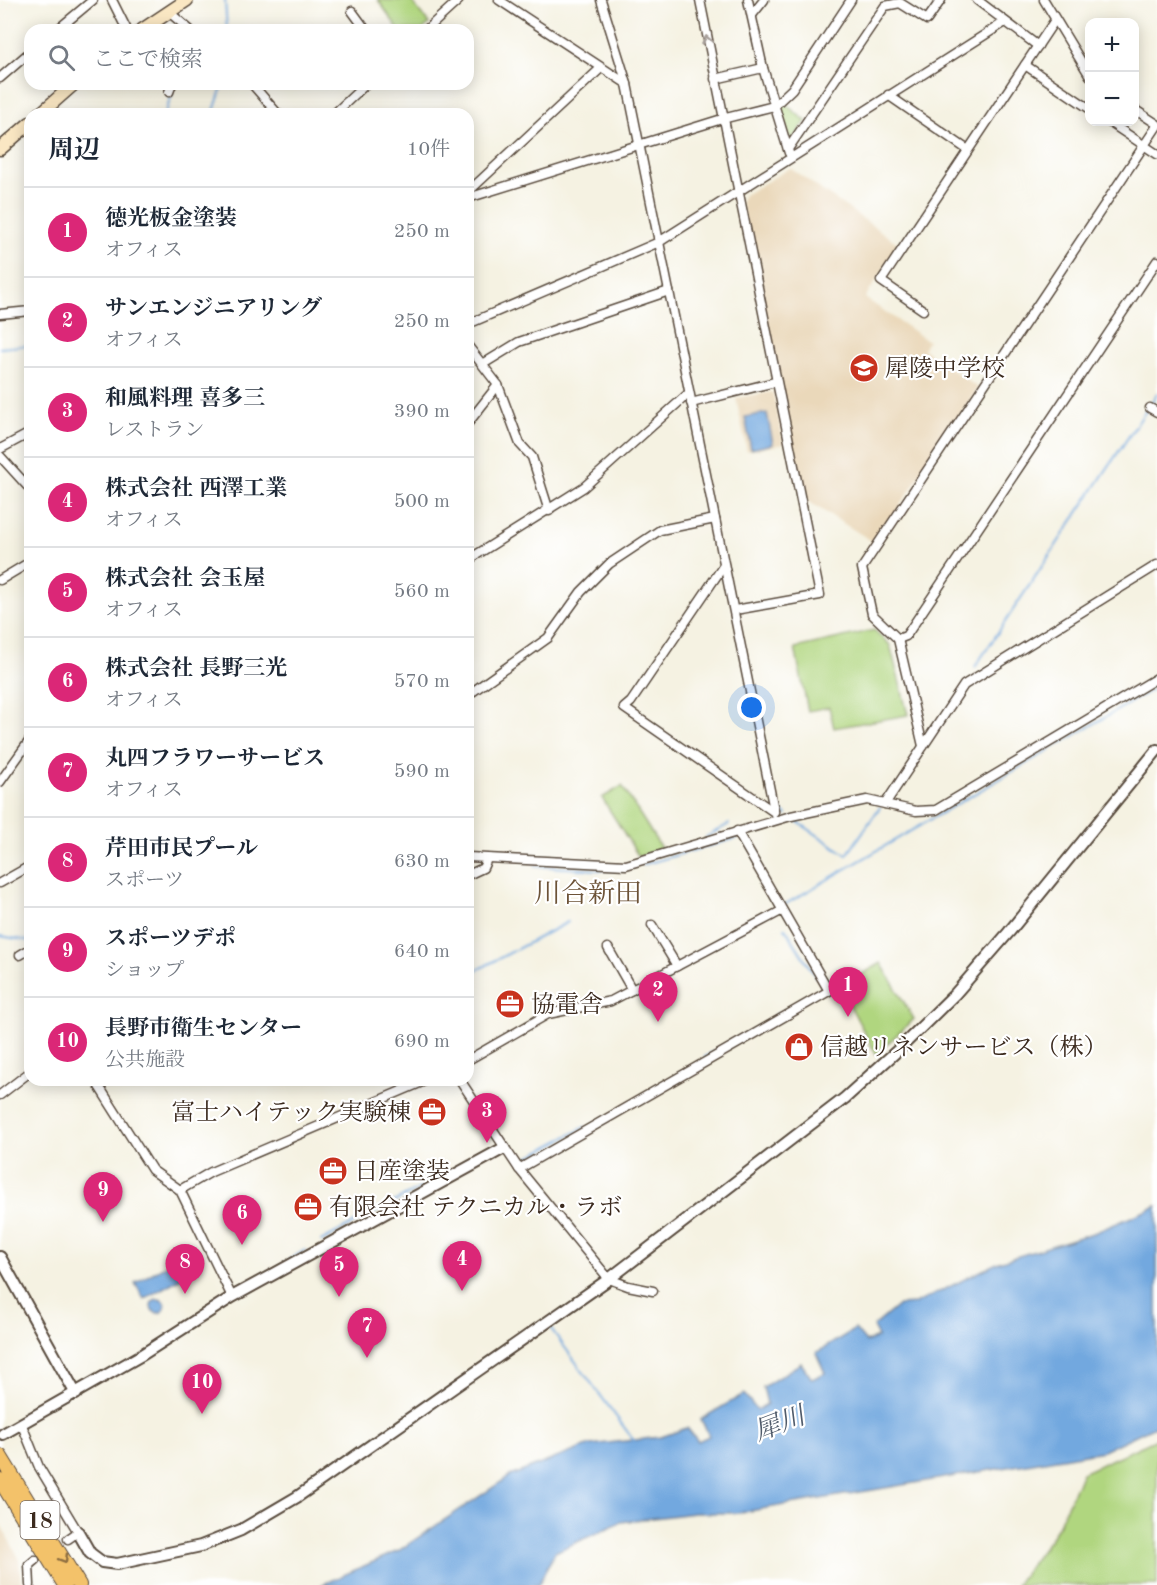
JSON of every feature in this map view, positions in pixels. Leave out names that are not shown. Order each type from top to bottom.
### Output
[{"type":"highway","name":"18","points":[[0,1455],[80,1585]]},
{"type":"highway","name":"18","points":[[0,1480],[65,1585]]},
{"type":"main road","points":[[151,24],[187,0]]},
{"type":"main road","points":[[47,108],[67,90]]},
{"type":"main road","points":[[0,149],[24,128]]},
{"type":"street","points":[[64,24],[93,0]]},
{"type":"street","points":[[112,0],[124,24]]},
{"type":"street","points":[[433,24],[459,0]]},
{"type":"street","points":[[499,0],[627,84]]},
{"type":"street","points":[[601,0],[627,84],[777,821]]},
{"type":"street","points":[[700,0],[775,382],[820,595],[735,610]]},
{"type":"street","points":[[748,0],[762,68],[791,159]]},
{"type":"street","points":[[752,15],[764,0]]},
{"type":"street","points":[[474,196],[722,119],[774,106],[792,89],[851,0]]},
{"type":"street","points":[[788,149],[885,6],[900,3],[927,20],[941,0]]},
{"type":"street","points":[[977,0],[1038,45]]},
{"type":"street","points":[[1044,0],[1087,72]]},
{"type":"street","points":[[351,11],[361,24]]},
{"type":"street","points":[[169,12],[183,24]]},
{"type":"street","points":[[923,310],[881,280],[1055,20]]},
{"type":"street","points":[[474,321],[659,242],[1005,22]]},
{"type":"street","points":[[0,78],[24,57]]},
{"type":"street","points":[[1025,65],[1085,106]]},
{"type":"street","points":[[474,186],[601,68]]},
{"type":"street","points":[[714,79],[762,68]]},
{"type":"street","points":[[257,90],[273,108]]},
{"type":"street","points":[[340,108],[360,90]]},
{"type":"street","points":[[888,95],[968,150]]},
{"type":"street","points":[[923,746],[898,639],[872,614],[862,568],[1157,125],[1139,112]]},
{"type":"street","points":[[1115,126],[1157,154]]},
{"type":"street","points":[[898,639],[906,636],[1157,261]]},
{"type":"street","points":[[483,364],[519,342],[669,291]]},
{"type":"street","points":[[0,314],[24,312]]},
{"type":"street","points":[[474,353],[498,385],[520,444],[532,457],[549,511]]},
{"type":"street","points":[[691,403],[775,382]]},
{"type":"street","points":[[474,415],[498,385]]},
{"type":"street","points":[[474,556],[584,487],[689,393]]},
{"type":"street","points":[[0,449],[24,436]]},
{"type":"street","points":[[0,456],[24,482]]},
{"type":"street","points":[[474,691],[548,638],[581,592],[609,564],[660,530],[715,519]]},
{"type":"street","points":[[724,565],[631,702],[624,708],[774,810]]},
{"type":"street","points":[[0,580],[24,566]]},
{"type":"street","points":[[885,804],[964,685],[1157,566]]},
{"type":"street","points":[[474,858],[626,865],[737,831],[867,800],[937,814],[1157,678]]},
{"type":"street","points":[[0,782],[24,748]]},
{"type":"street","points":[[22,1425],[39,1467],[90,1553],[102,1562],[117,1564],[201,1546],[241,1530],[297,1497],[609,1279],[836,1105],[897,1051],[955,994],[1009,932],[1157,750]]},
{"type":"street","points":[[519,1168],[829,991],[737,831]]},
{"type":"street","points":[[474,872],[483,868],[487,859]]},
{"type":"street","points":[[0,883],[24,869]]},
{"type":"street","points":[[474,1057],[548,1014],[611,1001],[781,911]]},
{"type":"street","points":[[654,928],[677,966]]},
{"type":"street","points":[[608,948],[632,990]]},
{"type":"street","points":[[20,955],[24,953]]},
{"type":"street","points":[[0,1095],[24,1077]]},
{"type":"street","points":[[99,1086],[135,1147],[152,1170],[180,1190],[232,1297]]},
{"type":"street","points":[[180,1190],[211,1172],[413,1086]]},
{"type":"street","points":[[464,1086],[519,1168],[609,1279],[653,1291]]},
{"type":"street","points":[[3,1434],[76,1394],[232,1297],[504,1148]]},
{"type":"street","points":[[0,1257],[76,1394]]},
{"type":"street","points":[[68,1539],[78,1532]]},
{"type":"street","points":[[30,1585],[29,1565],[35,1560]]},
{"type":"shaded area","name":"犀陵中学校","points":[[790,168],[896,242],[898,247],[865,298],[928,341],[923,349],[978,388],[875,543],[804,499],[741,201],[744,195]]},
{"type":"shaded area","points":[[773,393],[784,444],[747,451],[736,398]]},
{"type":"shaded area","points":[[0,1523],[19,1558],[21,1585],[0,1585]]},
{"type":"green space","points":[[378,0],[411,0],[429,24],[395,24]]},
{"type":"green space","points":[[785,104],[806,121],[792,140],[789,138],[781,108]]},
{"type":"green space","points":[[874,630],[890,645],[908,715],[834,728],[829,707],[808,711],[795,648]]},
{"type":"green space","points":[[622,786],[661,848],[639,857],[602,798]]},
{"type":"green space","points":[[881,963],[914,1019],[876,1054],[840,987]]},
{"type":"green space","points":[[1157,1439],[1157,1585],[1016,1585],[1055,1532],[1082,1473]]},
{"type":"water","points":[[767,413],[773,444],[751,449],[745,417]]},
{"type":"water","name":"犀川","points":[[1157,1206],[1157,1425],[1103,1451],[738,1513],[694,1513],[621,1522],[555,1552],[538,1585],[321,1585],[398,1551],[510,1476],[590,1445],[661,1437],[687,1428],[698,1441],[709,1436],[701,1419],[744,1394],[757,1410],[767,1404],[763,1387],[801,1363],[812,1379],[825,1373],[816,1353],[855,1329],[866,1342],[878,1337],[873,1327],[899,1305],[915,1304],[999,1262],[1096,1232]]},
{"type":"water","points":[[191,1251],[200,1267],[144,1299],[135,1283]]},
{"type":"water","points":[[158,1299],[163,1301],[165,1306],[163,1311],[158,1313],[153,1311],[151,1306],[153,1301]]},
{"type":"waterway","points":[[225,0],[227,24]]},
{"type":"waterway","points":[[215,108],[221,90]]},
{"type":"waterway","points":[[167,108],[172,94]]},
{"type":"waterway","points":[[0,348],[24,346]]},
{"type":"waterway","points":[[975,667],[1157,394]]},
{"type":"waterway","points":[[784,905],[1157,687]]},
{"type":"waterway","points":[[792,818],[847,855],[880,807]]},
{"type":"waterway","points":[[777,808],[787,815]]},
{"type":"waterway","points":[[706,837],[729,824]]},
{"type":"waterway","points":[[642,865],[737,838]]},
{"type":"waterway","points":[[535,866],[600,870],[625,869]]},
{"type":"waterway","points":[[474,972],[568,922]]},
{"type":"waterway","points":[[785,928],[816,977]]},
{"type":"waterway","points":[[0,936],[24,940]]},
{"type":"waterway","points":[[798,1003],[815,993]]},
{"type":"waterway","points":[[776,1015],[787,1010]]},
{"type":"waterway","points":[[705,1057],[760,1026]]},
{"type":"waterway","points":[[521,1161],[585,1127]]},
{"type":"waterway","points":[[321,1241],[422,1187]]},
{"type":"waterway","points":[[284,1263],[305,1250]]},
{"type":"waterway","points":[[549,1326],[635,1442]]},
{"type":"place","name":"犀陵中学校","points":[[864,368]]},
{"type":"place","name":"協電舎","points":[[510,1004]]},
{"type":"place","name":"徳光板金塗装","points":[[848,1017]]},
{"type":"place","name":"サンエンジニアリング","points":[[658,1022]]},
{"type":"place","name":"信越リネンサービス（株）","points":[[799,1047]]},
{"type":"place","name":"富士ハイテック実験棟","points":[[432,1112]]},
{"type":"place","name":"和風料理 喜多三","points":[[487,1143]]},
{"type":"place","name":"日産塗装","points":[[333,1171]]},
{"type":"place","name":"有限会社 テクニカル・ラボ","points":[[308,1207]]},
{"type":"place","name":"スポーツデポ","points":[[103,1222]]},
{"type":"place","name":"株式会社 長野三光","points":[[242,1245]]},
{"type":"place","name":"株式会社 西澤工業","points":[[462,1291]]},
{"type":"place","name":"芹田市民プール","points":[[185,1294]]},
{"type":"place","name":"株式会社 会玉屋","points":[[339,1297]]},
{"type":"place","name":"丸四フラワーサービス","points":[[367,1358]]},
{"type":"place","name":"長野市衛生センター","points":[[202,1414]]},
{"type":"district","name":"川合新田","points":[[588,893]]}]
